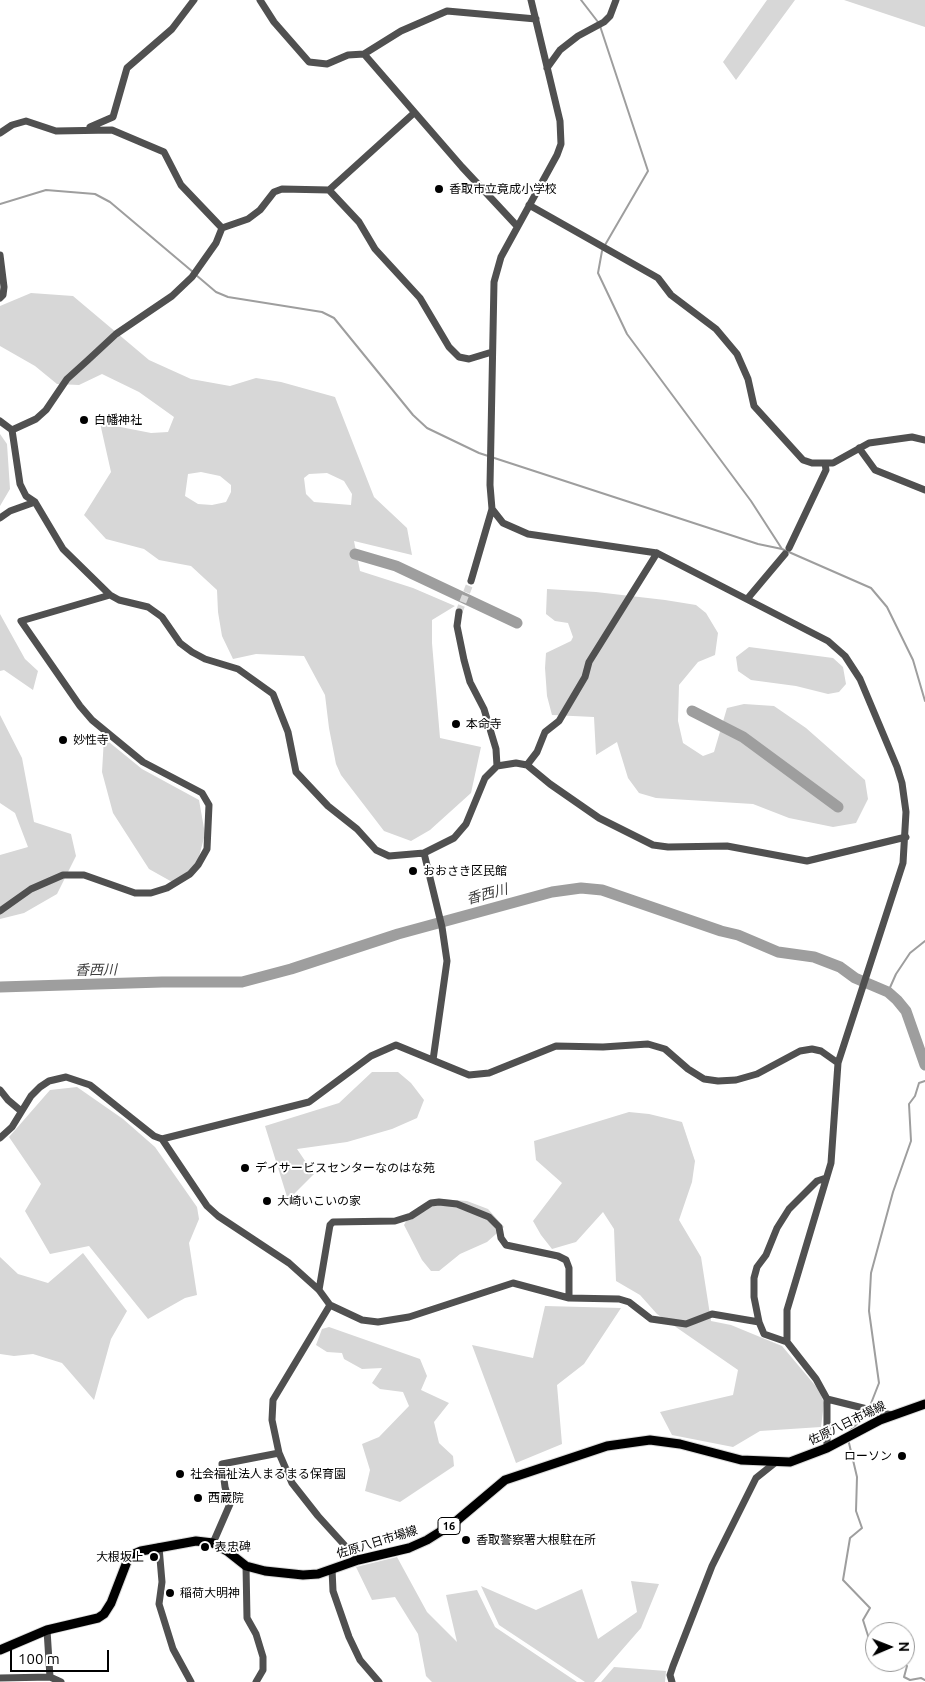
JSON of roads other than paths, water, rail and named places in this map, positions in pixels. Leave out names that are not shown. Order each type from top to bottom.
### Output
[{"type":"main road","name":"佐原八日市場線","points":[[0,1650],[48,1630],[104,1614],[111,1603],[128,1559],[134,1554],[160,1547],[188,1541],[213,1543],[246,1566],[265,1571],[303,1575],[318,1574],[358,1560],[409,1548],[427,1540],[454,1523],[505,1480],[607,1446],[650,1440],[680,1444],[741,1460],[790,1462],[827,1448],[891,1416],[925,1404]]},
{"type":"street","points":[[85,129],[113,117],[127,68],[172,29],[194,0]]},
{"type":"street","points":[[260,0],[274,22],[309,62],[327,64],[348,55],[364,54],[401,31],[447,11],[536,19]]},
{"type":"street","points":[[471,581],[492,509],[490,485],[494,282],[501,257],[557,155],[561,144],[560,121],[531,0]]},
{"type":"street","points":[[547,68],[560,50],[578,36],[604,22],[610,16],[616,0]]},
{"type":"street","points":[[364,54],[414,113],[517,226]]},
{"type":"street","points":[[12,430],[36,419],[46,410],[66,379],[116,334],[172,296],[192,277],[216,243],[222,228],[248,219],[260,210],[274,192],[282,189],[329,190],[414,113]]},
{"type":"street","points":[[0,133],[12,125],[26,121],[56,131],[112,130],[164,152],[181,185],[222,228]]},
{"type":"street","points":[[329,190],[359,222],[375,249],[420,298],[449,347],[459,357],[469,359],[492,352]]},
{"type":"street","points":[[529,205],[658,278],[671,295],[726,338],[737,354],[748,379],[754,406],[803,460],[812,463],[833,463],[869,443],[907,438],[925,440]]},
{"type":"street","points":[[0,255],[4,288],[3,295],[0,298]]},
{"type":"street","points":[[0,421],[12,430],[20,484],[26,496],[35,502],[63,549],[110,595],[119,600],[148,607],[162,617],[180,643],[192,652],[205,659],[238,670],[272,694],[288,732],[296,772],[328,806],[356,829],[376,850],[389,856],[424,853],[454,838],[466,824],[485,778],[497,766],[516,763],[527,765],[550,784],[599,818],[653,845],[668,848],[696,845],[727,846],[807,861],[906,837]]},
{"type":"street","points":[[859,448],[875,470],[925,490]]},
{"type":"street","points":[[748,598],[787,551],[826,470],[825,463]]},
{"type":"street","points":[[0,518],[10,511],[35,502]]},
{"type":"street","points":[[492,509],[503,523],[528,534],[657,553],[828,640],[852,665],[860,679],[902,784],[906,837],[903,863],[838,1063],[834,1148],[789,1301],[787,1342]]},
{"type":"street","points":[[527,765],[537,752],[545,732],[559,721],[585,677],[590,662],[657,553]]},
{"type":"street","points":[[0,911],[30,889],[63,875],[84,875],[135,893],[151,893],[167,888],[190,874],[198,865],[206,849],[210,804],[202,793],[143,762],[92,720],[80,706],[21,621],[110,595]]},
{"type":"street","points":[[459,612],[457,626],[464,660],[470,682],[484,709],[496,749],[497,766]]},
{"type":"street","points":[[424,853],[442,927],[447,961],[433,1060]]},
{"type":"street","points":[[0,1138],[12,1127],[31,1096],[49,1081],[66,1077],[90,1084],[154,1136],[162,1138],[309,1102],[371,1056],[388,1047],[404,1046],[469,1075],[489,1073],[556,1046],[603,1047],[648,1044],[665,1049],[688,1069],[704,1079],[718,1082],[736,1080],[757,1074],[800,1052],[812,1049],[821,1051],[838,1063]]},
{"type":"street","points":[[0,1090],[8,1100],[22,1111]]},
{"type":"street","points":[[162,1138],[207,1206],[218,1216],[289,1263],[319,1290],[330,1305],[362,1320],[378,1322],[409,1317],[513,1283],[569,1298],[619,1299],[629,1302],[651,1319],[686,1324],[712,1314],[758,1322]]},
{"type":"street","points":[[826,1178],[817,1181],[789,1209],[777,1228],[766,1255],[757,1267],[754,1278],[754,1296],[758,1322],[764,1334],[787,1342],[816,1378],[827,1399],[827,1448]]},
{"type":"street","points":[[319,1290],[330,1225],[333,1222],[395,1220],[411,1216],[431,1203],[439,1202],[456,1204],[489,1217],[499,1227],[501,1238],[506,1245],[566,1260],[569,1298]]},
{"type":"street","points":[[330,1305],[273,1400],[272,1420],[279,1454],[292,1483],[318,1516],[358,1560]]},
{"type":"street","points":[[827,1399],[891,1416]]},
{"type":"street","points":[[213,1543],[230,1504],[224,1487],[222,1464],[279,1454]]},
{"type":"street","points":[[672,1682],[670,1674],[712,1566],[756,1478],[776,1462]]},
{"type":"street","points":[[160,1547],[162,1582],[159,1604],[173,1649],[190,1682]]},
{"type":"street","points":[[246,1566],[247,1618],[256,1634],[263,1657],[264,1670],[256,1682]]},
{"type":"street","points":[[332,1569],[333,1591],[349,1637],[360,1660],[379,1682]]},
{"type":"street","points":[[45,1679],[48,1630]]},
{"type":"street","points":[[0,1678],[45,1679],[61,1682]]},
{"type":"waterway","points":[[581,0],[598,22]]},
{"type":"waterway","points":[[600,26],[648,171],[605,245]]},
{"type":"waterway","points":[[0,204],[46,190],[95,194],[110,202],[193,272]]},
{"type":"waterway","points":[[602,251],[598,273],[627,334],[751,501],[782,549]]},
{"type":"waterway","points":[[196,275],[216,292],[228,297],[322,312],[334,318],[413,415],[427,428],[479,453],[758,544],[782,549],[871,588],[887,607],[913,660],[925,701]]},
{"type":"waterway","points":[[355,554],[396,566],[517,623]]},
{"type":"waterway","points":[[692,711],[743,737],[838,807]]},
{"type":"waterway","name":"香西川","points":[[0,987],[162,982],[242,982],[291,969],[398,934],[552,892],[581,888],[602,890],[721,931],[738,935],[778,952],[814,957],[840,967],[855,978],[888,992],[897,1000],[906,1011],[925,1065]]},
{"type":"waterway","points":[[888,992],[896,974],[910,953],[925,941]]},
{"type":"waterway","points":[[870,1406],[879,1383],[869,1311],[871,1273],[893,1192],[911,1141],[909,1104],[915,1096],[919,1083],[925,1081]]},
{"type":"waterway","points":[[848,1433],[867,1413]]},
{"type":"waterway","points":[[849,1443],[857,1477],[856,1511],[862,1528],[850,1538],[843,1580],[870,1608],[863,1620],[865,1626]]},
{"type":"waterway","points":[[905,1672],[904,1677],[910,1680],[921,1678],[925,1680]]},
{"type":"tunnel","points":[[459,612],[471,581]]},
{"type":"place","name":"香取市立竟成小学校","points":[[439,189]]},
{"type":"place","name":"白幡神社","points":[[84,420]]},
{"type":"place","name":"本命寺","points":[[456,724]]},
{"type":"place","name":"妙性寺","points":[[63,740]]},
{"type":"place","name":"おおさき区民館","points":[[413,871]]},
{"type":"place","name":"デイサービスセンターなのはな苑","points":[[245,1168]]},
{"type":"place","name":"大崎いこいの家","points":[[267,1201]]},
{"type":"place","name":"ローソン","points":[[902,1456]]},
{"type":"place","name":"社会福祉法人まるまる保育園","points":[[180,1474]]},
{"type":"place","name":"西蔵院","points":[[198,1498]]},
{"type":"place","name":"香取警察署大根駐在所","points":[[466,1540]]},
{"type":"place","name":"表忠碑","points":[[205,1547]]},
{"type":"place","name":"大根坂上","points":[[154,1557]]},
{"type":"place","name":"稲荷大明神","points":[[170,1593]]}]
